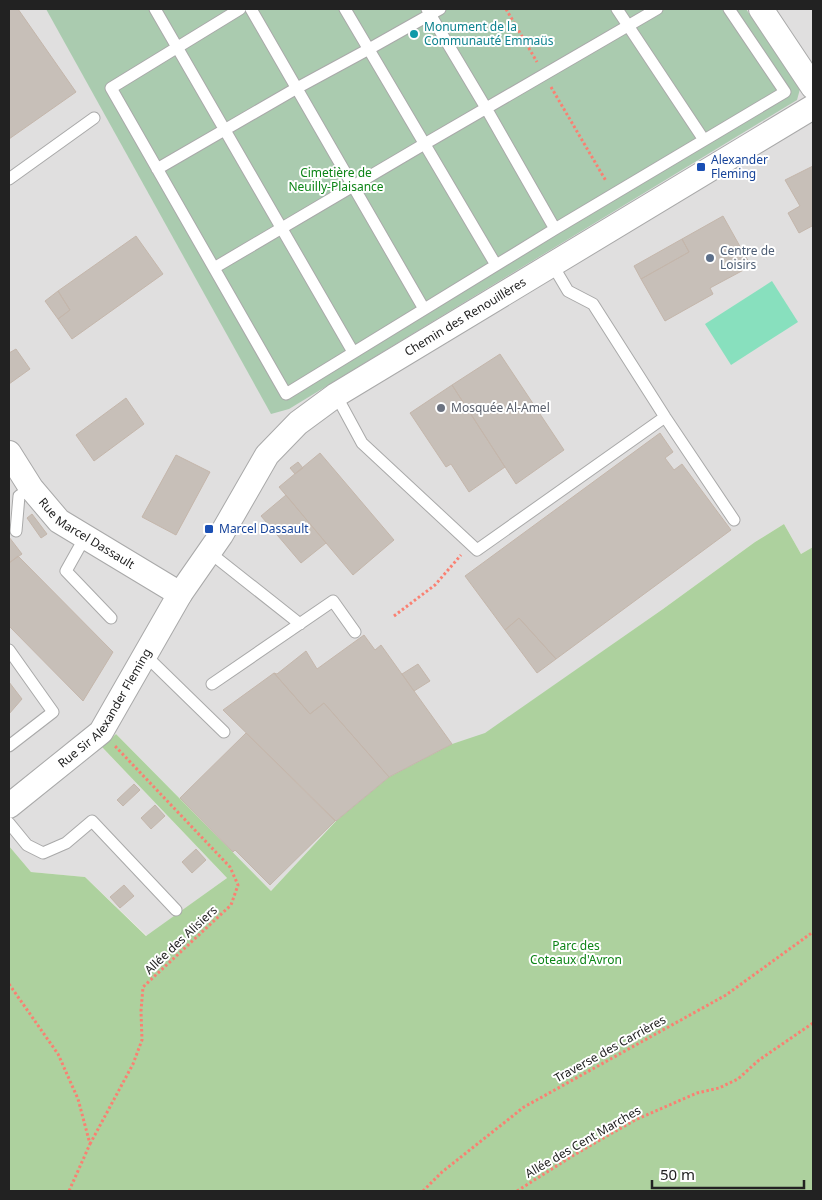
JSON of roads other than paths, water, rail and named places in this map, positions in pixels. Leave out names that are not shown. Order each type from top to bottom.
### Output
[{"type":"street","points":[[761,9],[806,60],[813,86]]},
{"type":"street","name":"Chemin des Renouillères","points":[[180,594],[221,535],[268,455],[298,423],[336,395],[813,107]]},
{"type":"street","name":"Rue Marcel Dassault","points":[[9,453],[31,488],[59,521],[180,594]]},
{"type":"street","name":"Rue Sir Alexander Fleming","points":[[12,798],[101,732],[180,594]]},
{"type":"lane","points":[[155,9],[353,352]]},
{"type":"lane","points":[[240,9],[111,88],[286,394],[555,229],[785,92],[729,9]]},
{"type":"lane","points":[[251,9],[424,309]]},
{"type":"lane","points":[[345,9],[496,265]]},
{"type":"lane","points":[[617,9],[704,140]]},
{"type":"lane","points":[[214,268],[353,184],[425,145],[658,9]]},
{"type":"lane","points":[[157,169],[297,88],[369,49],[432,11],[555,229]]},
{"type":"lane","points":[[9,179],[94,118]]},
{"type":"lane","points":[[552,264],[568,291],[593,304],[665,418],[734,520]]},
{"type":"lane","points":[[336,395],[362,443],[477,550],[665,418]]},
{"type":"lane","points":[[16,531],[19,496],[31,488]]},
{"type":"lane","points":[[85,537],[66,571],[111,618]]},
{"type":"lane","points":[[209,552],[300,624]]},
{"type":"lane","points":[[212,684],[333,601],[355,632]]},
{"type":"lane","points":[[9,650],[53,712],[9,746]]},
{"type":"lane","points":[[145,655],[224,732]]},
{"type":"lane","points":[[9,823],[27,845],[43,854],[66,843],[92,821],[176,910]]},
{"type":"place","name":"Monument de la Communauté Emmaüs","points":[[414,34]]},
{"type":"place","name":"Alexander Fleming","points":[[701,167]]},
{"type":"place","name":"Centre de Loisirs","points":[[710,258]]},
{"type":"place","name":"Mosquée Al-Amel","points":[[441,408]]},
{"type":"place","name":"Marcel Dassault","points":[[209,529]]},
{"type":"park label","name":"Cimetière de Neuilly-Plaisance","points":[[336,180]]},
{"type":"park label","name":"Parc des Coteaux d'Avron","points":[[576,953]]}]
